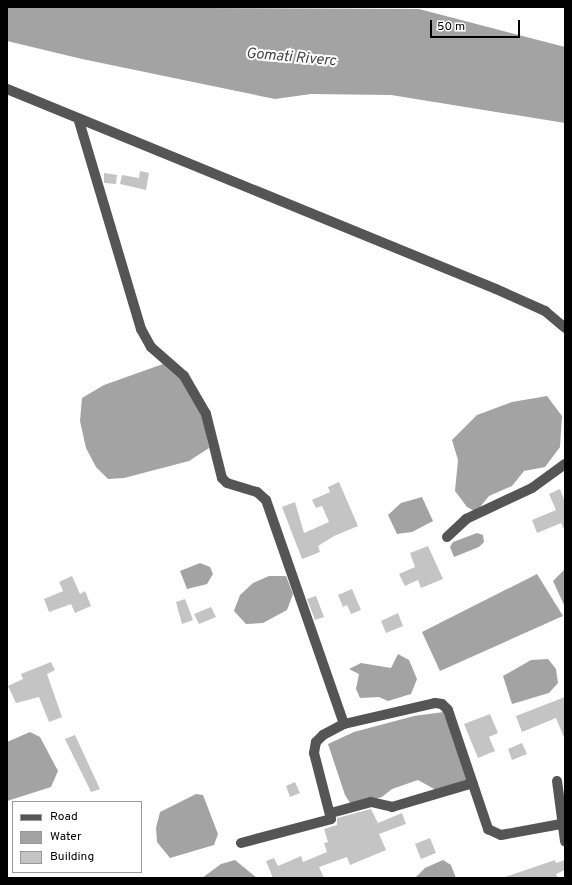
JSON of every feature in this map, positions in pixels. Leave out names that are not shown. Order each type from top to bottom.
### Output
[{"type":"street","points":[[7,89],[79,121],[496,289],[545,310],[565,328]]},
{"type":"street","points":[[79,121],[141,329],[151,346],[184,376],[206,414],[222,478],[226,483],[257,492],[266,500],[344,724]]},
{"type":"street","points":[[447,537],[466,519],[532,488],[565,464]]},
{"type":"street","points":[[241,843],[303,829],[330,819],[332,813],[314,753],[316,742],[323,735],[344,724],[435,703],[442,704],[448,710],[488,829],[494,834],[561,824]]},
{"type":"street","points":[[557,781],[561,824],[565,841]]},
{"type":"street","points":[[332,813],[371,802],[392,807],[473,783]]},
{"type":"water","name":"Gomati Riverc","points":[[7,7],[419,9],[565,47],[565,123],[391,95],[311,94],[275,99],[82,59],[7,41]]},
{"type":"water","points":[[163,364],[189,387],[203,419],[209,448],[189,461],[124,478],[108,479],[96,467],[86,448],[80,421],[82,398],[104,385]]},
{"type":"water","points":[[547,396],[562,416],[560,447],[545,467],[524,471],[512,486],[489,496],[476,512],[467,507],[455,491],[458,460],[452,440],[477,415],[512,402]]},
{"type":"water","points":[[422,497],[433,521],[412,532],[397,534],[388,515],[401,503]]},
{"type":"water","points":[[477,533],[483,535],[484,542],[479,547],[454,557],[450,547],[453,542]]},
{"type":"water","points":[[200,563],[210,567],[213,574],[207,584],[187,589],[180,571]]},
{"type":"water","points":[[565,569],[565,607],[553,581]]},
{"type":"water","points":[[537,574],[563,616],[440,671],[422,632]]},
{"type":"water","points":[[269,576],[286,576],[293,594],[287,610],[263,623],[246,624],[234,611],[240,595],[253,583]]},
{"type":"water","points":[[398,654],[409,660],[417,679],[411,694],[388,701],[379,697],[360,698],[356,689],[359,674],[349,669],[361,663],[391,668]]},
{"type":"water","points":[[548,659],[556,669],[558,683],[549,693],[512,704],[503,676],[531,660]]},
{"type":"water","points":[[444,712],[469,779],[436,790],[418,780],[392,789],[382,797],[352,806],[345,795],[328,744],[354,732],[414,716]]},
{"type":"water","points":[[30,732],[40,737],[58,771],[51,787],[7,801],[7,742]]},
{"type":"water","points":[[196,794],[203,795],[218,834],[214,845],[170,858],[157,842],[156,828],[160,812]]},
{"type":"water","points":[[235,860],[257,878],[202,878],[221,864]]},
{"type":"water","points":[[443,860],[451,865],[456,878],[415,878],[425,868]]},
{"type":"building","points":[[140,171],[149,173],[146,190],[120,184],[122,175],[139,178]]},
{"type":"building","points":[[104,173],[117,175],[116,184],[104,183]]},
{"type":"building","points":[[339,482],[358,526],[334,536],[318,546],[320,552],[302,559],[282,507],[295,502],[304,533],[329,522],[322,506],[316,508],[312,500],[330,492],[328,487]]},
{"type":"building","points":[[560,489],[565,502],[565,531],[561,523],[537,533],[532,520],[556,510],[549,494]]},
{"type":"building","points":[[428,546],[443,579],[421,588],[418,580],[405,586],[399,574],[415,567],[410,553]]},
{"type":"building","points":[[72,576],[80,594],[85,591],[91,606],[75,613],[71,604],[49,612],[44,599],[63,591],[59,582]]},
{"type":"building","points":[[352,589],[361,610],[351,614],[347,605],[343,607],[338,595]]},
{"type":"building","points":[[316,596],[324,617],[315,620],[307,599]]},
{"type":"building","points":[[185,599],[193,620],[182,624],[176,602]]},
{"type":"building","points":[[211,607],[216,617],[199,624],[194,614]]},
{"type":"building","points":[[398,613],[403,626],[386,633],[381,621]]},
{"type":"building","points":[[51,662],[55,670],[47,674],[62,717],[49,722],[39,697],[16,703],[8,686],[23,679],[21,674]]},
{"type":"building","points":[[565,697],[565,740],[556,718],[522,732],[516,716]]},
{"type":"building","points":[[490,714],[498,733],[489,737],[495,751],[478,758],[464,724]]},
{"type":"building","points":[[75,735],[100,789],[91,792],[65,739]]},
{"type":"building","points":[[522,743],[527,754],[512,760],[508,749]]},
{"type":"building","points":[[295,782],[300,793],[290,797],[286,786]]},
{"type":"building","points":[[371,809],[378,823],[402,813],[406,824],[379,834],[386,850],[350,865],[347,857],[319,867],[324,878],[273,878],[266,861],[274,858],[278,866],[301,856],[303,862],[327,852],[324,843],[328,842],[324,829],[337,825],[337,818]]},
{"type":"building","points":[[430,838],[436,853],[421,859],[415,844]]},
{"type":"building","points":[[555,860],[556,863],[565,860],[565,870],[556,874],[558,878],[502,878]]}]
